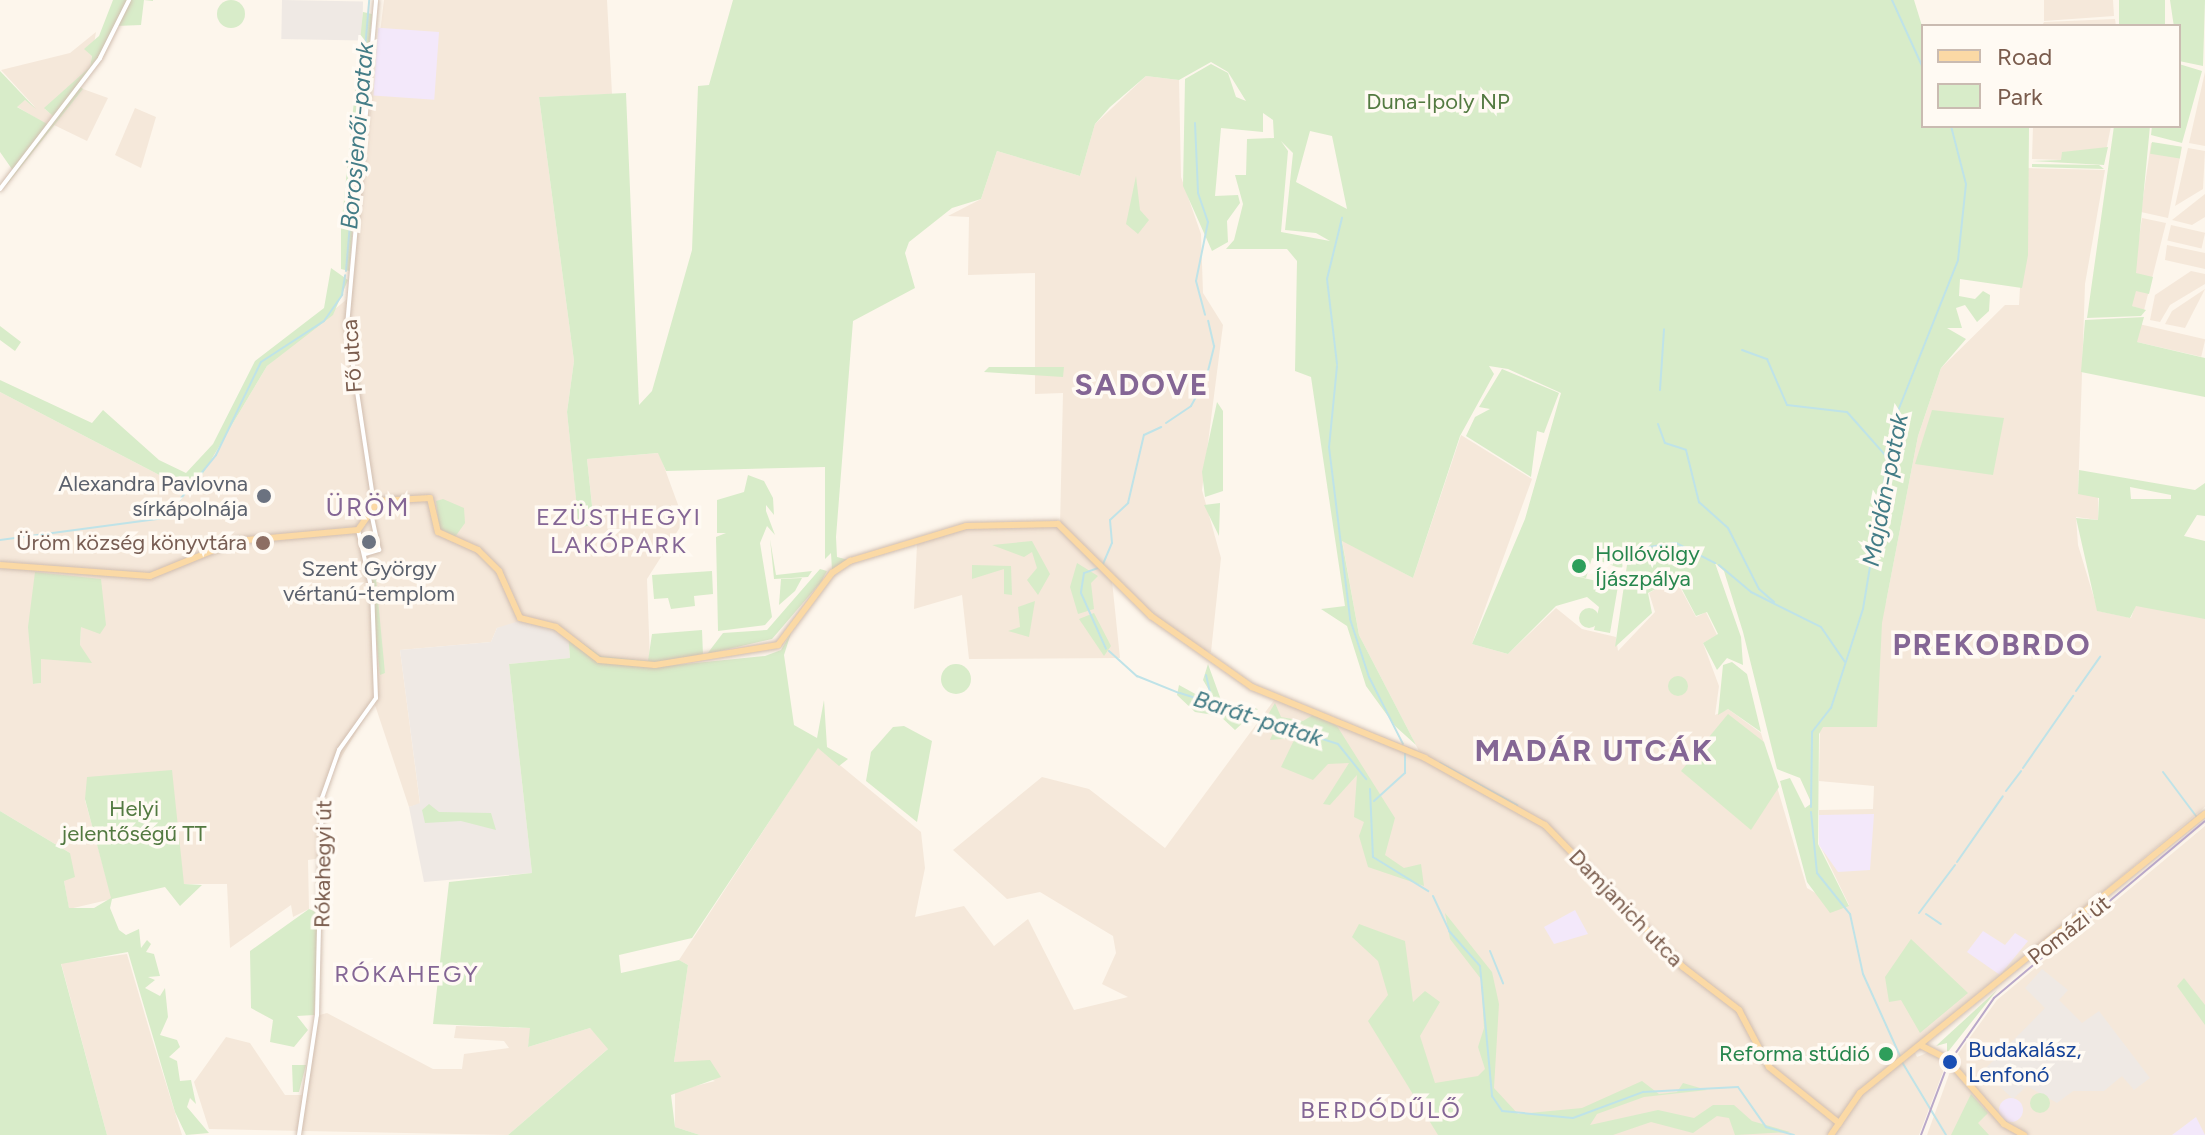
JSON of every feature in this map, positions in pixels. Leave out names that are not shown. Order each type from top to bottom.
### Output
[{"type":"main road","name":"Damjanich utca","points":[[375,504],[432,498],[438,532],[478,550],[499,571],[520,618],[556,627],[594,658],[614,663],[685,662],[774,647],[842,564],[966,526],[1058,524],[1151,616],[1252,687],[1395,744],[1545,825],[1683,967],[1739,1010],[1765,1062],[1822,1110],[1835,1129]]},
{"type":"main road","points":[[0,565],[150,576],[243,539],[358,530],[375,504]]},
{"type":"main road","points":[[365,521],[375,522]]},
{"type":"main road","name":"Pomázi út","points":[[1929,1045],[1935,1035],[2205,814]]},
{"type":"main road","points":[[1835,1129],[1857,1095],[1929,1045],[2004,1124],[2019,1134]]},
{"type":"street","points":[[0,189],[100,58],[129,0]]},
{"type":"street","name":"Fő utca","points":[[375,504],[347,326],[376,0]]},
{"type":"street","points":[[358,530],[365,554],[379,550],[371,512]]},
{"type":"street","name":"Rókahegyi út","points":[[299,1135],[317,1015],[322,798],[339,750],[374,702],[365,554]]},
{"type":"shaded area","points":[[282,0],[363,1],[362,40],[281,39]]},
{"type":"shaded area","points":[[384,0],[607,0],[612,94],[539,97],[574,361],[567,412],[579,527],[594,523],[587,459],[659,453],[684,521],[647,579],[650,661],[595,656],[519,624],[497,628],[491,642],[400,650],[420,804],[409,807],[374,702],[325,785],[322,858],[308,860],[309,909],[293,917],[291,905],[230,948],[227,884],[184,884],[128,775],[85,800],[112,899],[69,909],[64,881],[70,853],[0,811],[0,392],[192,492],[267,366],[347,299]],"holes":[[[31,627],[81,627],[80,645],[40,659],[41,683],[33,684]]]},
{"type":"shaded area","points":[[2044,0],[2113,0],[2114,16],[2044,21]]},
{"type":"shaded area","points":[[2115,19],[2116,24],[2043,24]]},
{"type":"shaded area","points":[[378,28],[439,32],[434,100],[373,96]]},
{"type":"shaded area","points":[[96,32],[90,67],[45,109],[55,118],[49,126],[16,106],[25,100],[35,107],[1,70],[70,53]]},
{"type":"shaded area","points":[[2205,72],[2205,146],[2189,143]]},
{"type":"shaded area","points":[[1146,76],[1179,80],[1181,177],[1201,234],[1203,293],[1223,325],[1202,490],[1221,558],[1211,652],[1198,651],[1112,581],[1120,658],[969,659],[962,595],[914,609],[917,544],[966,529],[1060,526],[1063,393],[1035,394],[1035,273],[968,275],[969,217],[948,216],[981,199],[997,151],[1080,176],[1095,124]]},
{"type":"shaded area","points":[[83,89],[108,98],[87,141],[54,125]]},
{"type":"shaded area","points":[[135,108],[156,117],[141,168],[115,155]]},
{"type":"shaded area","points":[[2033,128],[2111,128],[2106,151],[2063,152],[2062,160],[2032,159]]},
{"type":"shaded area","points":[[2151,143],[2182,147],[2168,218],[2141,212]]},
{"type":"shaded area","points":[[2188,148],[2205,151],[2203,189],[2175,206]]},
{"type":"shaded area","points":[[2027,168],[2105,170],[2085,284],[2078,493],[2098,497],[2098,520],[2076,517],[2078,545],[2098,611],[2131,618],[2136,604],[2205,618],[2205,807],[1913,1049],[1917,1057],[1931,1051],[1946,1064],[1919,1135],[700,1135],[675,1127],[675,1091],[715,1081],[674,1062],[688,965],[679,960],[818,747],[921,832],[925,868],[915,917],[964,906],[994,946],[1028,919],[1074,1010],[1128,997],[1102,984],[1116,953],[1113,936],[1040,892],[1007,899],[953,850],[1042,777],[1089,789],[1165,848],[1278,695],[1419,751],[1359,635],[1342,540],[1413,578],[1461,435],[1532,479],[1472,644],[1508,654],[1556,608],[1582,629],[1616,637],[1618,651],[1655,612],[1649,593],[1675,578],[1696,617],[1706,612],[1717,635],[1703,643],[1719,686],[1715,715],[1728,709],[1761,733],[1807,888],[1841,908],[1849,905],[1819,843],[1819,810],[1873,809],[1874,786],[1819,781],[1820,731],[1886,602],[1918,436],[1941,368],[2005,305],[2019,305]]},
{"type":"shaded area","points":[[2205,194],[2205,217],[2192,225],[2172,220]]},
{"type":"shaded area","points":[[2142,218],[2166,223],[2144,310],[2132,306],[2132,284]]},
{"type":"shaded area","points":[[2171,225],[2205,233],[2202,248],[2167,241]]},
{"type":"shaded area","points":[[2167,245],[2205,253],[2205,269],[2165,260]]},
{"type":"shaded area","points":[[2191,271],[2205,274],[2205,284],[2170,305],[2160,322],[2150,320],[2155,295]]},
{"type":"shaded area","points":[[2205,289],[2185,328],[2165,324],[2172,311]]},
{"type":"shaded area","points":[[2139,324],[2205,339],[2201,357],[2135,342]]},
{"type":"shaded area","points":[[525,619],[560,626],[568,633],[570,658],[509,664],[532,873],[424,882],[409,807],[420,803],[400,650],[491,642],[497,628]]},
{"type":"shaded area","points":[[1874,814],[1870,870],[1838,872],[1819,845],[1819,815]]},
{"type":"shaded area","points":[[2205,826],[2205,1135],[1927,1135],[1955,1058],[1997,1000]]},
{"type":"shaded area","points":[[1575,910],[1588,934],[1554,944],[1544,927]]},
{"type":"shaded area","points":[[1983,931],[2005,945],[2015,933],[2028,941],[2000,975],[1967,952]]},
{"type":"shaded area","points":[[127,954],[182,1135],[107,1135],[61,963]]},
{"type":"shaded area","points":[[2042,969],[2068,990],[2059,1000],[2082,1023],[2099,1011],[2150,1078],[2134,1090],[2122,1076],[2104,1091],[2073,1091],[2057,1103],[2027,1086],[2013,1099],[1983,1071],[2045,1008],[2025,988]]},
{"type":"shaded area","points":[[327,1013],[433,1069],[462,1069],[464,1054],[509,1048],[504,1041],[454,1038],[456,1026],[531,1028],[528,1047],[590,1028],[609,1048],[508,1135],[209,1129],[194,1082],[226,1037],[250,1043],[285,1095],[302,1095],[316,1016]]},
{"type":"shaded area","points":[[2011,1098],[2019,1102],[2023,1110],[2019,1118],[2011,1122],[2003,1118],[1999,1110],[2003,1102]]},
{"type":"shaded area","points":[[2196,1117],[2205,1135],[2172,1135]]},
{"type":"green space","points":[[113,0],[144,0],[141,25],[116,26],[98,60],[78,85],[83,89],[5,187],[14,172],[0,152],[0,71],[36,109],[25,100],[17,107],[49,125],[55,118],[44,108],[90,67],[92,56],[84,49],[99,36]]},
{"type":"green space","points":[[231,0],[241,4],[245,14],[241,24],[231,28],[221,24],[217,14],[221,4]]},
{"type":"green space","name":"Duna-Ipoly NP","points":[[733,0],[1914,0],[1921,24],[1921,128],[2029,128],[2028,255],[2022,288],[1960,279],[1959,296],[1975,299],[1983,291],[1990,295],[1989,311],[1977,322],[1965,305],[1956,308],[1962,328],[1947,328],[1966,339],[1941,368],[1918,436],[1882,623],[1877,727],[1823,727],[1819,734],[1818,844],[1849,906],[1830,913],[1807,882],[1780,781],[1790,778],[1805,808],[1812,803],[1812,733],[1811,802],[1800,778],[1777,769],[1743,632],[1724,571],[1715,563],[1741,637],[1743,665],[1727,658],[1717,670],[1703,643],[1718,634],[1707,612],[1696,616],[1676,578],[1648,593],[1652,613],[1615,647],[1628,558],[1626,540],[1622,569],[1592,558],[1586,578],[1575,576],[1618,586],[1610,633],[1594,630],[1599,607],[1587,597],[1556,606],[1508,654],[1472,644],[1525,519],[1561,393],[1508,369],[1489,366],[1494,374],[1460,436],[1413,578],[1342,541],[1359,635],[1416,745],[1395,726],[1366,686],[1347,626],[1321,609],[1345,606],[1311,377],[1295,371],[1297,261],[1287,249],[1226,249],[1234,240],[1243,204],[1235,175],[1246,175],[1247,139],[1274,138],[1273,120],[1263,113],[1263,132],[1221,128],[1215,196],[1238,195],[1240,203],[1227,221],[1228,242],[1212,251],[1183,186],[1185,79],[1211,64],[1228,73],[1236,97],[1246,101],[1228,72],[1211,62],[1179,80],[1146,76],[1110,107],[1095,124],[1080,176],[997,151],[981,199],[952,208],[909,242],[905,253],[915,288],[853,321],[836,537],[837,557],[849,560],[832,570],[831,553],[825,559],[825,467],[666,471],[658,453],[587,459],[594,524],[579,528],[567,412],[574,361],[539,97],[626,93],[639,405],[652,391],[692,250],[698,86],[709,85]],"holes":[[[1310,131],[1332,136],[1347,209],[1296,182]],[[1281,141],[1293,153],[1285,230],[1316,233],[1330,241],[1281,232],[1288,151]]]},
{"type":"green space","points":[[2119,0],[2165,0],[2165,24],[2119,24]]},
{"type":"green space","points":[[2170,0],[2205,0],[2203,66],[2181,61],[2181,24],[2174,24]]},
{"type":"green space","points":[[363,12],[372,14],[349,271],[341,269],[341,229]]},
{"type":"green space","points":[[2181,65],[2202,71],[2182,143],[2151,135],[2152,128],[2181,128]]},
{"type":"green space","points":[[2114,128],[2150,128],[2136,273],[2153,277],[2149,294],[2136,291],[2132,306],[2146,310],[2141,316],[2087,318]]},
{"type":"green space","points":[[2152,142],[2182,147],[2180,159],[2150,154]]},
{"type":"green space","points":[[2108,147],[2104,165],[2032,161],[2061,160],[2062,152]]},
{"type":"green space","points":[[2032,164],[2099,165],[2104,169],[2032,167]]},
{"type":"green space","points":[[1136,176],[1140,210],[1149,220],[1138,234],[1126,224]]},
{"type":"green space","points":[[331,268],[348,280],[333,315],[267,366],[192,492],[0,392],[0,380],[92,423],[103,410],[159,460],[186,473],[213,444],[255,361],[324,308]]},
{"type":"green space","points":[[2144,317],[2137,342],[2205,358],[2205,397],[2081,372],[2085,320]]},
{"type":"green space","points":[[0,326],[21,342],[15,351],[0,340]]},
{"type":"green space","points":[[989,367],[1064,367],[1063,377],[984,372]]},
{"type":"green space","points":[[1502,369],[1559,393],[1544,433],[1537,431],[1531,477],[1466,436],[1475,417],[1490,409],[1479,407]]},
{"type":"green space","points":[[1217,402],[1223,411],[1223,491],[1205,497],[1202,472]]},
{"type":"green space","points":[[1932,410],[2004,418],[1993,475],[1915,464]]},
{"type":"green space","points":[[2079,470],[2195,490],[2205,483],[2205,516],[2197,515],[2184,536],[2205,541],[2205,619],[2136,606],[2130,618],[2097,611],[2076,518],[2098,520],[2099,498],[2078,494]],"holes":[[[2130,487],[2171,495],[2171,499],[2131,499]]]},
{"type":"green space","points":[[748,475],[764,481],[773,498],[774,515],[766,505],[766,511],[775,535],[767,526],[760,543],[772,617],[765,625],[718,631],[716,537],[726,533],[717,533],[717,500],[744,492]]},
{"type":"green space","points":[[443,499],[464,508],[465,523],[455,537],[439,528],[436,501]]},
{"type":"green space","points":[[1220,503],[1219,536],[1204,505]]},
{"type":"green space","points":[[770,539],[776,575],[812,571],[808,577],[774,579]]},
{"type":"green space","points":[[1032,541],[1050,574],[1038,595],[1027,580],[1037,568],[1032,552],[1024,557],[992,545]]},
{"type":"green space","points":[[374,558],[385,673],[380,675],[369,566]]},
{"type":"green space","points":[[1077,563],[1098,576],[1091,583],[1094,609],[1078,614],[1070,587]]},
{"type":"green space","points":[[972,565],[1011,566],[1012,595],[1004,594],[1004,569],[972,579]]},
{"type":"green space","points":[[820,569],[827,571],[821,582],[772,639],[707,654],[723,633],[767,630]]},
{"type":"green space","points":[[712,571],[713,594],[694,596],[695,606],[671,609],[668,598],[654,599],[652,575]]},
{"type":"green space","points":[[35,572],[101,579],[106,625],[100,634],[81,627],[80,645],[92,663],[41,659],[41,683],[33,684],[28,627]]},
{"type":"green space","points":[[802,578],[795,591],[779,605],[781,579]]},
{"type":"green space","points":[[1035,601],[1029,637],[1008,631],[1020,627],[1018,607]]},
{"type":"green space","points":[[1589,608],[1596,611],[1599,618],[1596,625],[1589,628],[1582,625],[1579,618],[1582,611]]},
{"type":"green space","points":[[1094,613],[1111,646],[1104,656],[1079,619]]},
{"type":"green space","points":[[702,630],[703,655],[656,667],[765,656],[781,650],[791,633],[784,655],[794,725],[817,738],[824,700],[827,747],[848,759],[839,766],[818,748],[692,938],[619,955],[621,973],[679,960],[688,965],[674,1062],[710,1060],[721,1077],[671,1095],[675,1127],[700,1135],[508,1135],[608,1049],[590,1028],[528,1047],[530,1028],[433,1024],[449,882],[532,873],[509,664],[570,658],[568,633],[601,656],[648,661],[652,634]]},
{"type":"green space","points":[[1732,662],[1747,674],[1761,732],[1728,709],[1718,715],[1723,665]]},
{"type":"green space","points":[[956,664],[962,665],[970,673],[970,685],[962,693],[956,694],[950,693],[942,685],[941,679],[942,673],[950,665]]},
{"type":"green space","points":[[1208,664],[1221,700],[1258,709],[1235,730],[1220,716],[1195,712],[1177,695],[1179,685],[1219,707],[1203,680]]},
{"type":"green space","points":[[1678,676],[1685,679],[1688,686],[1685,693],[1678,696],[1671,693],[1668,686],[1671,679]]},
{"type":"green space","points":[[1275,703],[1281,717],[1303,721],[1313,715],[1337,726],[1395,818],[1385,855],[1404,868],[1421,864],[1424,886],[1368,867],[1359,836],[1364,822],[1354,817],[1357,775],[1330,805],[1323,804],[1349,763],[1328,764],[1313,780],[1281,767],[1295,738],[1270,740],[1273,733],[1260,728]]},
{"type":"green space","points":[[1728,714],[1764,742],[1779,787],[1751,830],[1681,771]]},
{"type":"green space","points":[[904,726],[932,741],[917,822],[866,781],[871,752],[893,727]]},
{"type":"green space","name":"Helyi jelentőségű TT","points":[[172,770],[184,884],[202,885],[180,906],[165,887],[112,899],[110,908],[119,930],[126,935],[139,929],[141,948],[147,940],[151,944],[146,952],[154,954],[160,976],[148,977],[155,980],[145,988],[160,996],[165,988],[168,1017],[160,1035],[177,1040],[180,1047],[169,1057],[177,1061],[180,1081],[191,1080],[196,1104],[190,1098],[187,1107],[209,1133],[186,1135],[175,1112],[128,952],[61,964],[107,1135],[0,1135],[0,811],[70,853],[75,877],[64,881],[69,908],[94,908],[111,898],[85,799],[87,777]]},
{"type":"green space","points":[[429,804],[439,812],[491,813],[496,830],[461,821],[425,823],[422,810]]},
{"type":"green space","points":[[309,909],[321,914],[314,1015],[297,1016],[308,1030],[294,1047],[270,1042],[273,1020],[251,1008],[250,951]]},
{"type":"green space","points":[[1445,913],[1492,972],[1499,1004],[1494,1088],[1518,1114],[1582,1108],[1642,1081],[1659,1094],[1677,1092],[1683,1083],[1707,1090],[1644,1097],[1597,1114],[1590,1125],[1658,1110],[1694,1118],[1713,1105],[1734,1105],[1752,1121],[1790,1132],[1735,1135],[1729,1118],[1717,1116],[1693,1133],[1651,1122],[1613,1135],[1438,1135],[1368,1021],[1388,995],[1378,961],[1352,937],[1359,924],[1405,941],[1413,1002],[1425,991],[1440,1002],[1420,1036],[1435,1083],[1478,1076],[1485,1069],[1478,1047],[1484,1028],[1481,979],[1450,939]]},
{"type":"green space","points":[[1911,939],[1968,993],[1920,1033],[1901,1000],[1889,1002],[1885,977]]},
{"type":"green space","points":[[2184,978],[2205,1005],[2205,1025],[2177,986]]},
{"type":"green space","points":[[1997,990],[1947,1053],[1947,1043],[1936,1046]]},
{"type":"green space","points":[[292,1065],[306,1065],[299,1092],[293,1092]]},
{"type":"green space","points":[[2036,1093],[2044,1093],[2050,1103],[2044,1113],[2036,1113],[2030,1107],[2030,1099]]},
{"type":"green space","points":[[1971,1094],[1988,1113],[1978,1123],[1989,1135],[1951,1135]]},
{"type":"waterway","name":"Borosjenői-patak","points":[[346,271],[369,0]]},
{"type":"waterway","name":"Majdán-patak","points":[[1892,0],[1921,64]]},
{"type":"waterway","points":[[1195,123],[1198,193],[1208,222],[1196,281],[1205,315]]},
{"type":"waterway","name":"Majdán-patak","points":[[1811,807],[1812,732],[1831,708],[1863,609],[1894,421],[1958,260],[1966,184],[1952,128]]},
{"type":"waterway","points":[[1337,364],[1327,279],[1342,218]]},
{"type":"waterway","name":"Borosjenői-patak","points":[[0,540],[165,518],[216,455],[261,362],[324,321],[342,295],[345,275]]},
{"type":"waterway","points":[[1166,423],[1191,406],[1206,379],[1214,346],[1208,321]]},
{"type":"waterway","points":[[1660,390],[1664,329]]},
{"type":"waterway","points":[[1742,350],[1767,359],[1787,405],[1847,412],[1885,455]]},
{"type":"waterway","points":[[1337,366],[1329,447],[1350,619],[1369,677],[1403,744]]},
{"type":"waterway","points":[[1658,424],[1665,443],[1686,450],[1699,502],[1728,528],[1759,589],[1774,602]]},
{"type":"waterway","points":[[1103,564],[1112,543],[1110,520],[1128,503],[1144,435],[1161,427]]},
{"type":"waterway","points":[[1635,549],[1676,543],[1715,563]]},
{"type":"waterway","points":[[1719,565],[1751,592],[1821,627],[1845,662]]},
{"type":"waterway","name":"Barát-patak","points":[[1098,568],[1084,573],[1081,593],[1106,649]]},
{"type":"waterway","points":[[1109,651],[1137,676],[1179,693]]},
{"type":"waterway","points":[[2076,691],[2100,657]]},
{"type":"waterway","points":[[1206,675],[1212,701]]},
{"type":"waterway","name":"Barát-patak","points":[[1180,693],[1338,744],[1366,779]]},
{"type":"waterway","points":[[2023,768],[2073,696]]},
{"type":"waterway","points":[[1374,801],[1405,773],[1405,753]]},
{"type":"waterway","points":[[1440,763],[1517,805]]},
{"type":"waterway","points":[[2006,791],[2021,771]]},
{"type":"waterway","points":[[2163,772],[2196,816]]},
{"type":"waterway","name":"Barát-patak","points":[[1370,789],[1373,857],[1428,891]]},
{"type":"waterway","points":[[1957,862],[2003,796]]},
{"type":"waterway","name":"Majdán-patak","points":[[1811,812],[1817,873],[1850,914],[1863,974],[1900,1056]]},
{"type":"waterway","points":[[1919,913],[1955,865]]},
{"type":"waterway","name":"Barát-patak","points":[[1433,896],[1449,931],[1480,966],[1492,1096],[1502,1111],[1573,1118],[1643,1092],[1738,1087],[1766,1127],[1794,1135]]},
{"type":"waterway","points":[[1926,914],[1941,924]]},
{"type":"waterway","points":[[1490,951],[1503,984]]},
{"type":"waterway","name":"Majdán-patak","points":[[1902,1062],[1946,1135]]},
{"type":"tram line","points":[[1921,1135],[1948,1064],[1994,998],[2205,821]]},
{"type":"place","name":"Alexandra Pavlovna sírkápolnája","points":[[264,496]]},
{"type":"place","name":"Szent György vértanú-templom","points":[[369,542]]},
{"type":"place","name":"Üröm község könyvtára","points":[[263,543]]},
{"type":"place","name":"Hollóvölgy Íjászpálya","points":[[1579,566]]},
{"type":"place","name":"Reforma stúdió","points":[[1886,1054]]},
{"type":"place","name":"Budakalász, Lenfonó","points":[[1950,1062]]},
{"type":"district","name":"SADOVE","points":[[1142,385]]},
{"type":"district","name":"ÜRÖM","points":[[368,508]]},
{"type":"district","name":"EZÜSTHEGYI LAKÓPARK","points":[[619,531]]},
{"type":"district","name":"PREKOBRDO","points":[[1992,645]]},
{"type":"district","name":"MADÁR UTCÁK","points":[[1594,751]]},
{"type":"district","name":"RÓKAHEGY","points":[[407,974]]},
{"type":"district","name":"BERDÓDŰLŐ","points":[[1381,1110]]}]
